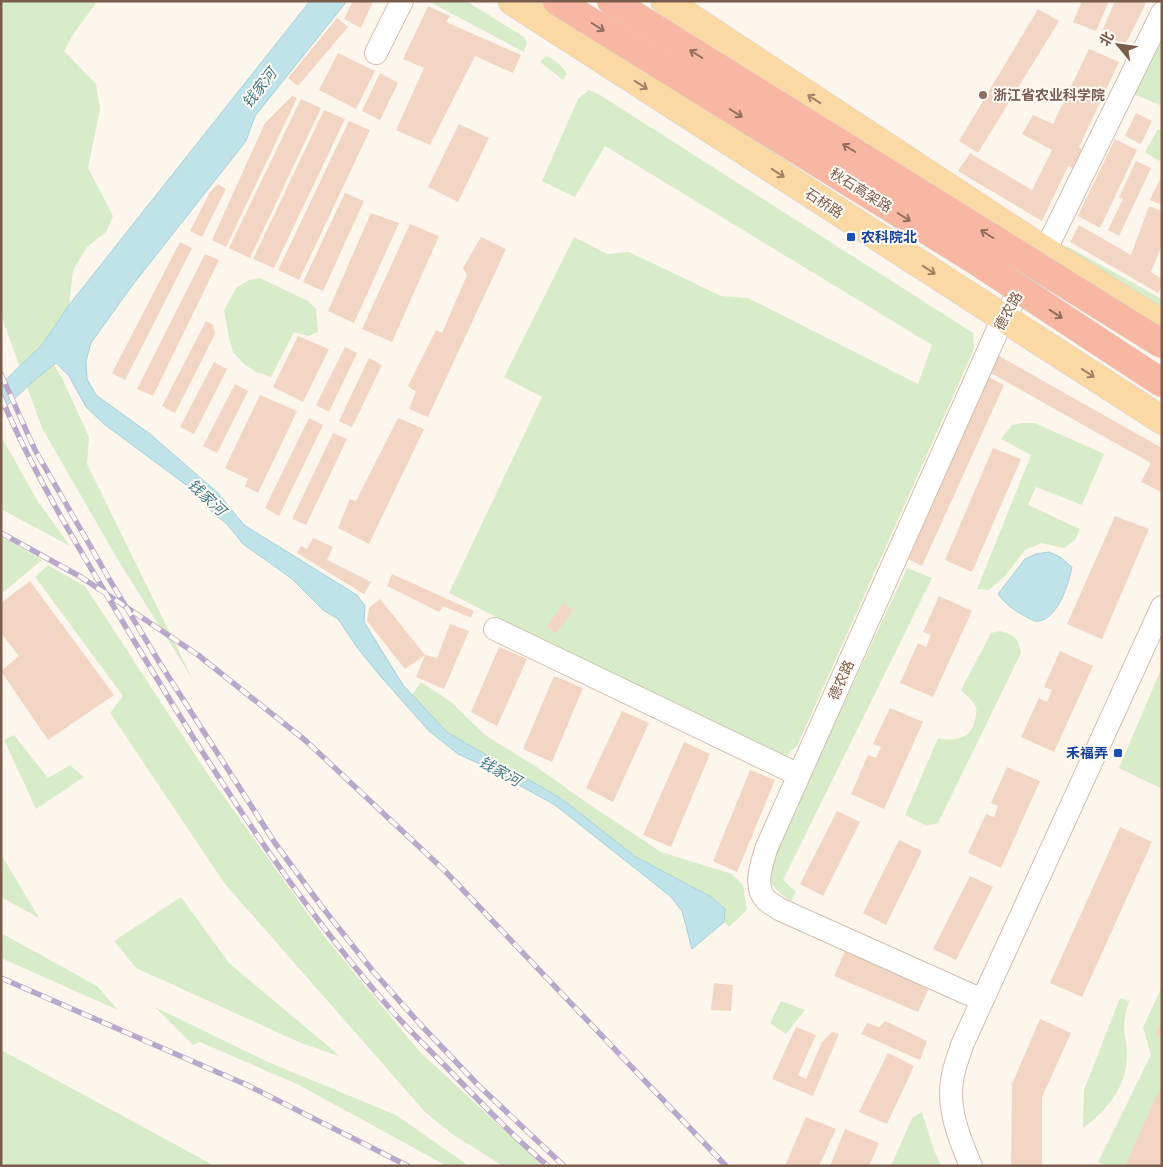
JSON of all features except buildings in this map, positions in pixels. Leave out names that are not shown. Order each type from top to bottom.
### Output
[{"type":"highway","name":"秋石高架路","points":[[557,1],[974,260],[1162,383]]},
{"type":"highway","name":"秋石高架路","points":[[611,1],[1162,344]]},
{"type":"main road","name":"石桥路","points":[[512,1],[1162,420]]},
{"type":"main road","points":[[665,1],[1045,250],[1162,324]]},
{"type":"street","points":[[376,54],[402,1]]},
{"type":"street","name":"德农路","points":[[982,1000],[779,910],[765,899],[760,889],[760,873],[766,849],[798,775],[1003,318],[1045,250],[1162,13]]},
{"type":"street","points":[[971,1166],[954,1116],[951,1097],[953,1076],[962,1045],[1162,607]]},
{"type":"street","points":[[495,629],[798,775]]},
{"type":"green space","points":[[1,1],[94,1],[96,3],[72,36],[64,51],[96,84],[100,109],[88,168],[113,216],[106,232],[87,247],[73,270],[69,305],[42,345],[62,378],[89,437],[87,464],[193,680],[118,560],[42,428],[1,315]]},
{"type":"green space","points":[[428,1],[466,1],[524,37],[527,42],[524,52]]},
{"type":"green space","points":[[1162,37],[1162,103],[1160,105],[1133,94]]},
{"type":"green space","points":[[546,56],[558,63],[565,71],[567,74],[563,80],[540,62]]},
{"type":"green space","points":[[589,90],[600,95],[973,333],[974,349],[797,746],[782,759],[769,755],[449,593],[542,397],[504,377],[574,237],[607,254],[629,252],[721,296],[748,298],[918,384],[932,345],[605,146],[575,197],[542,181],[578,99]]},
{"type":"green space","points":[[1158,129],[1162,131],[1162,157],[1159,161],[1145,152]]},
{"type":"green space","points":[[1067,246],[1162,299],[1162,315],[1062,252]]},
{"type":"green space","points":[[260,278],[308,301],[316,309],[318,332],[308,336],[294,332],[271,377],[256,372],[244,364],[233,352],[224,310],[237,287],[249,280]]},
{"type":"green space","points":[[1035,423],[1104,454],[1082,505],[1036,487],[1028,505],[1080,529],[1075,540],[1064,548],[1042,543],[1025,550],[1005,576],[989,590],[977,589],[1031,455],[1001,439],[1012,425]]},
{"type":"green space","points":[[1,436],[37,500],[70,546],[1,509]]},
{"type":"green space","points":[[1,536],[42,560],[1,594]]},
{"type":"green space","points":[[48,565],[85,586],[209,776],[323,935],[419,1051],[543,1166],[503,1166],[452,1134],[425,1112],[225,884],[110,713],[123,696],[35,577]]},
{"type":"green space","points":[[907,568],[932,578],[783,880],[796,892],[791,901],[781,894],[772,883],[770,869],[772,858]]},
{"type":"green space","points":[[1000,631],[1009,634],[1017,640],[1021,653],[938,823],[927,826],[905,815],[938,738],[961,738],[970,732],[973,727],[976,708],[961,690],[991,633]]},
{"type":"green space","points":[[1162,667],[1162,789],[1119,768]]},
{"type":"green space","points":[[421,682],[451,702],[485,735],[538,768],[661,852],[732,874],[743,885],[747,910],[729,927],[724,922],[725,909],[711,897],[636,857],[562,799],[447,732],[412,695]]},
{"type":"green space","points":[[14,735],[48,778],[70,765],[84,777],[36,809],[4,740]]},
{"type":"green space","points":[[1,854],[39,918],[1,897]]},
{"type":"green space","points":[[181,897],[229,963],[341,1057],[301,1043],[136,968],[114,941]]},
{"type":"green space","points":[[1,933],[97,986],[118,1010],[1,958]]},
{"type":"green space","points":[[1162,987],[1162,1166],[1107,1166],[1098,1162],[1151,1055],[1143,1027]]},
{"type":"green space","points":[[1120,998],[1129,1001],[1124,1024],[1127,1055],[1124,1077],[1107,1106],[1083,1128],[1084,1090]]},
{"type":"green space","points":[[781,1001],[805,1010],[786,1034],[770,1023]]},
{"type":"green space","points":[[155,1007],[268,1062],[396,1115],[469,1166],[447,1166],[297,1084],[200,1042],[193,1045]]},
{"type":"green space","points":[[1,1050],[215,1166],[7,1166],[1,1162]]},
{"type":"green space","points":[[922,1112],[941,1166],[891,1166],[912,1118]]},
{"type":"water","name":"钱家河","points":[[310,1],[347,1],[255,116],[246,141],[131,287],[91,343],[86,361],[87,379],[96,395],[150,434],[218,493],[244,525],[357,595],[365,606],[364,622],[403,685],[447,732],[562,799],[636,857],[711,897],[725,909],[724,922],[692,949],[682,911],[670,896],[555,805],[486,767],[458,754],[429,731],[359,650],[338,619],[323,610],[291,578],[243,544],[227,524],[213,513],[193,490],[104,424],[86,407],[69,376],[56,363],[1,411],[1,384],[42,345],[69,305]]},
{"type":"water","points":[[1049,552],[1060,557],[1072,567],[1065,592],[1056,609],[1043,620],[1035,621],[1014,610],[998,594],[1025,559],[1036,554]]},
{"type":"railway","points":[[1,374],[35,450],[108,577],[161,665],[275,843],[372,970],[419,1023],[478,1085],[564,1166]]},
{"type":"railway","points":[[1,397],[15,429],[64,523],[164,691],[223,784],[284,874],[351,962],[394,1013],[500,1122],[548,1166]]},
{"type":"railway","points":[[1,533],[81,577],[198,655],[306,741],[444,870],[726,1166]]},
{"type":"railway","points":[[1,978],[247,1085],[408,1166]]},
{"type":"place","name":"浙江省农业科学院","points":[[983,95]]},
{"type":"place","name":"农科院北","points":[[851,237]]},
{"type":"place","name":"禾福弄","points":[[1118,753]]}]
